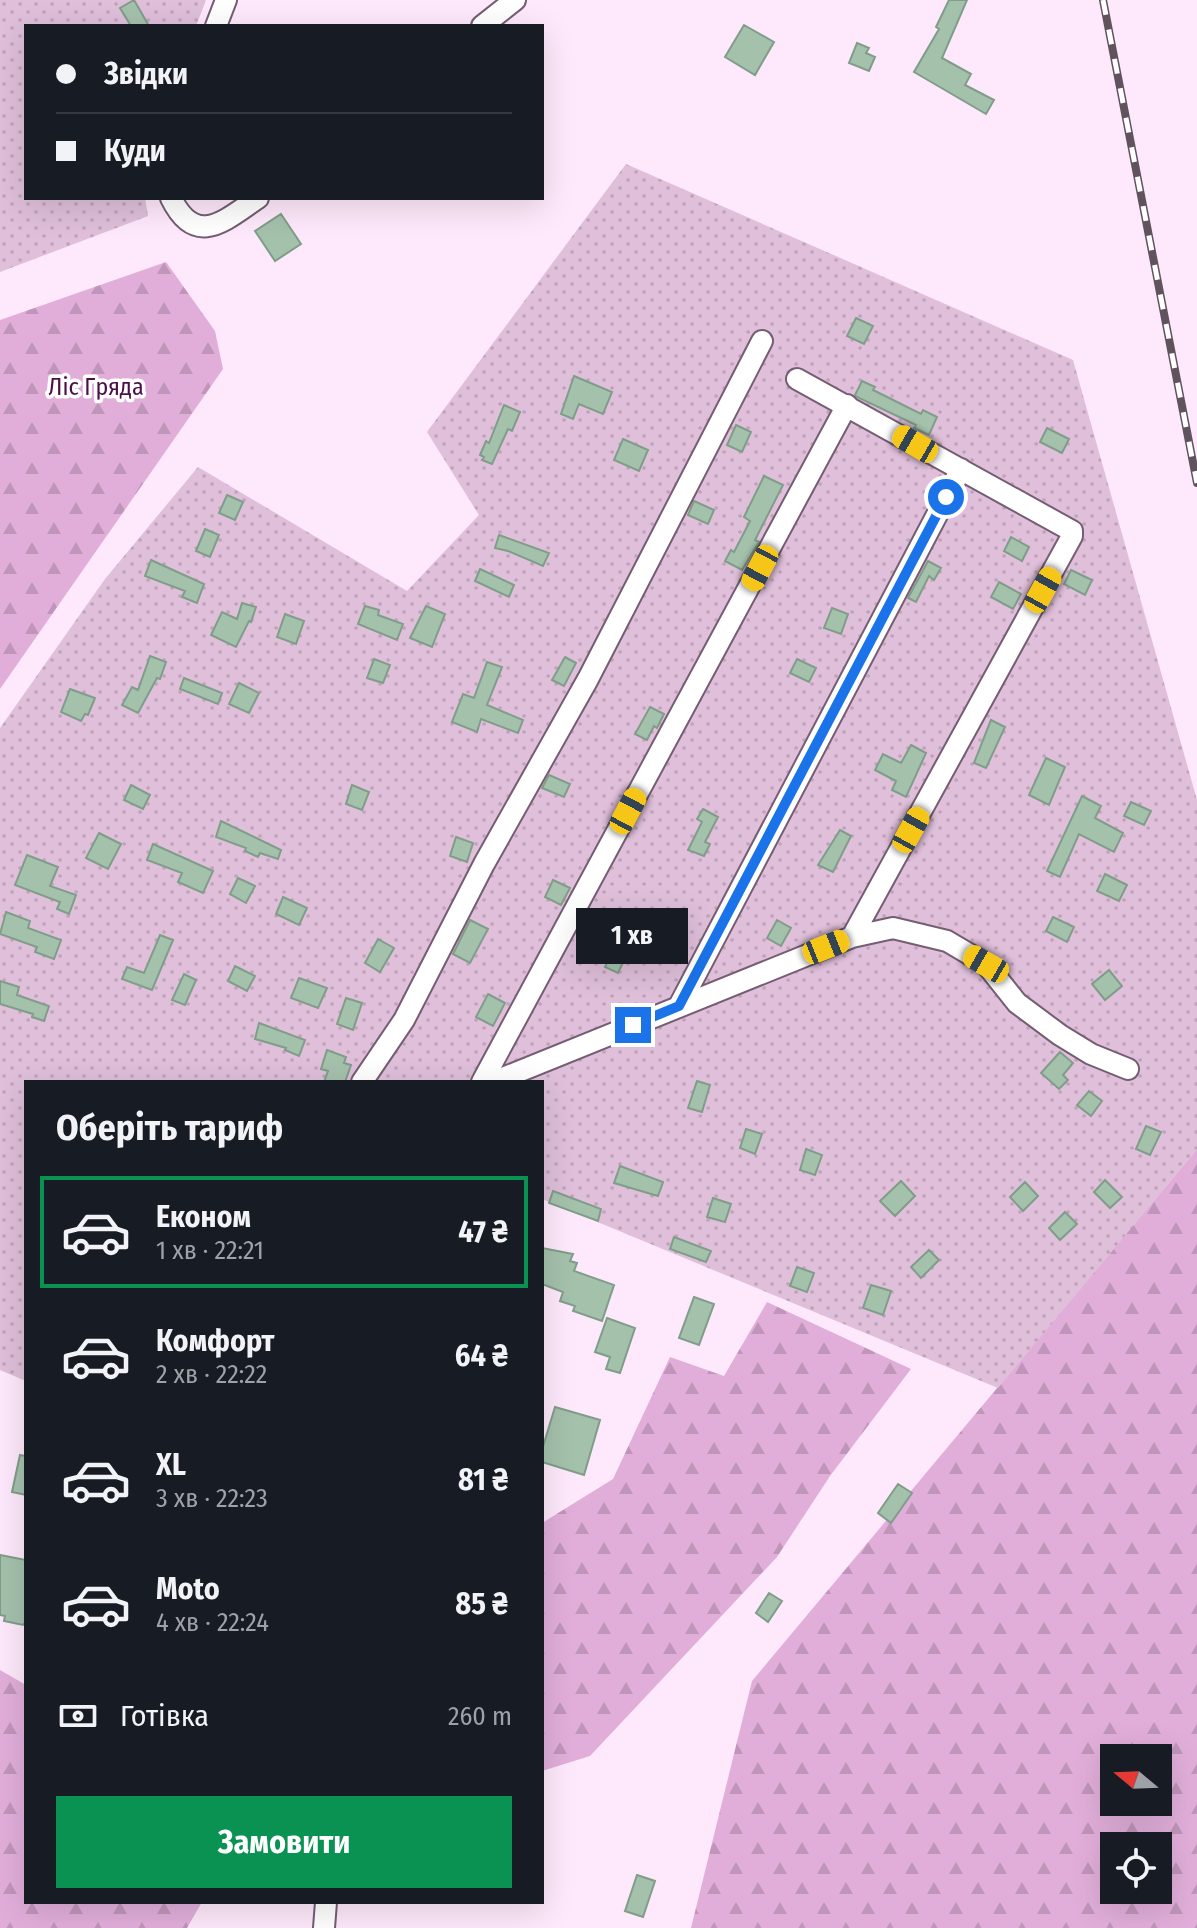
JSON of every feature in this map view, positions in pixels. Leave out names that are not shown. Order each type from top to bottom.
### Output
[{"type":"street","points":[[217,24],[226,0]]},
{"type":"street","points":[[485,24],[515,0]]},
{"type":"street","points":[[172,200],[183,217],[202,227],[214,227],[255,200]]},
{"type":"street","points":[[363,1080],[404,1020],[484,864],[588,679],[762,341]]},
{"type":"street","points":[[797,379],[1072,531],[852,937]]},
{"type":"street","points":[[483,1080],[847,405]]},
{"type":"street","points":[[679,1006],[961,469]]},
{"type":"street","points":[[498,1080],[852,937],[893,928],[947,941],[986,964],[1017,1003],[1060,1035],[1091,1054],[1128,1069]]},
{"type":"street","points":[[324,1928],[326,1904]]},
{"type":"green space","name":"Ліс Гряда","points":[[166,262],[215,331],[223,369],[0,689],[0,320]]},
{"type":"green space","points":[[1197,1149],[1197,1928],[691,1928],[752,1681]]},
{"type":"green space","points":[[767,1302],[911,1369],[830,1476],[777,1557],[590,1756],[544,1770],[544,1522],[613,1479],[670,1357],[724,1376]]},
{"type":"green space","points":[[0,1670],[24,1684],[24,1904],[201,1904],[187,1928],[0,1928]]},
{"type":"shaded area","points":[[0,0],[206,0],[197,24],[24,24],[24,200],[145,200],[148,216],[0,272]]},
{"type":"shaded area","points":[[626,164],[1073,360],[1197,800],[1197,1149],[998,1388],[544,1200],[544,1080],[24,1080],[24,1380],[0,1370],[0,728],[105,579],[198,467],[407,591],[479,515],[427,432]]},
{"type":"building","points":[[134,0],[148,24],[130,24],[120,8]]},
{"type":"building","points":[[949,0],[967,0],[942,58],[971,74],[965,85],[994,100],[986,114],[914,72],[939,29],[936,27]]},
{"type":"building","points":[[744,25],[774,42],[755,75],[725,57]]},
{"type":"building","points":[[857,43],[869,48],[866,53],[875,57],[869,71],[849,63]]},
{"type":"building","points":[[281,214],[301,244],[275,261],[255,231]]},
{"type":"building","points":[[856,318],[873,326],[864,344],[847,336]]},
{"type":"building","points":[[574,376],[612,392],[603,414],[579,404],[573,419],[561,414]]},
{"type":"building","points":[[862,381],[875,387],[873,390],[921,414],[923,410],[937,417],[929,435],[914,428],[916,425],[857,397],[855,395]]},
{"type":"building","points":[[504,405],[520,412],[512,431],[508,429],[492,464],[482,460],[484,457],[480,455],[486,441],[489,443]]},
{"type":"building","points":[[736,425],[751,432],[742,452],[727,445]]},
{"type":"building","points":[[1047,428],[1069,439],[1062,453],[1040,442]]},
{"type":"building","points":[[623,439],[648,450],[639,471],[614,460]]},
{"type":"building","points":[[764,476],[783,485],[755,540],[759,542],[742,570],[725,561],[731,550],[734,552],[750,521],[744,517]]},
{"type":"building","points":[[227,495],[243,502],[235,520],[219,513]]},
{"type":"building","points":[[694,501],[714,510],[708,524],[688,515]]},
{"type":"building","points":[[205,529],[219,535],[210,557],[196,551]]},
{"type":"building","points":[[499,535],[549,553],[543,566],[495,548]]},
{"type":"building","points":[[1011,537],[1029,547],[1022,561],[1004,551]]},
{"type":"building","points":[[151,560],[204,584],[197,603],[182,597],[185,591],[145,576]]},
{"type":"building","points":[[928,561],[941,568],[934,580],[929,576],[916,602],[908,598]]},
{"type":"building","points":[[480,569],[514,585],[509,597],[475,581]]},
{"type":"building","points":[[1071,570],[1092,580],[1085,595],[1064,584]]},
{"type":"building","points":[[999,582],[1021,594],[1013,609],[991,597]]},
{"type":"building","points":[[242,603],[256,607],[236,647],[211,635],[222,612],[237,619]]},
{"type":"building","points":[[365,606],[379,610],[378,615],[403,624],[397,640],[358,624]]},
{"type":"building","points":[[426,606],[445,614],[432,647],[410,638]]},
{"type":"building","points":[[832,608],[848,614],[841,634],[824,628]]},
{"type":"building","points":[[285,614],[304,621],[296,644],[277,637]]},
{"type":"building","points":[[150,656],[166,662],[160,679],[157,678],[138,713],[122,705],[132,687],[138,690]]},
{"type":"building","points":[[565,657],[576,663],[564,686],[552,680]]},
{"type":"building","points":[[374,659],[390,665],[383,683],[367,678]]},
{"type":"building","points":[[797,659],[816,668],[809,682],[790,673]]},
{"type":"building","points":[[487,662],[502,667],[487,705],[523,720],[518,733],[481,719],[477,732],[452,722],[463,694],[474,698]]},
{"type":"building","points":[[184,678],[222,693],[218,704],[180,689]]},
{"type":"building","points":[[239,683],[259,693],[249,713],[229,704]]},
{"type":"building","points":[[70,689],[95,698],[88,715],[85,714],[81,721],[61,712]]},
{"type":"building","points":[[650,707],[664,714],[647,740],[635,734]]},
{"type":"building","points":[[991,720],[1005,727],[986,768],[974,763]]},
{"type":"building","points":[[911,745],[926,753],[906,797],[892,790],[896,781],[875,770],[883,754],[901,763]]},
{"type":"building","points":[[1046,758],[1065,767],[1049,805],[1029,795]]},
{"type":"building","points":[[549,775],[570,784],[564,797],[542,788]]},
{"type":"building","points":[[131,785],[150,795],[143,809],[124,800]]},
{"type":"building","points":[[352,785],[369,792],[362,810],[346,804]]},
{"type":"building","points":[[1082,796],[1101,806],[1095,818],[1123,833],[1114,852],[1079,834],[1060,877],[1047,871]]},
{"type":"building","points":[[1131,802],[1151,811],[1144,825],[1124,816]]},
{"type":"building","points":[[703,809],[718,817],[705,842],[710,844],[704,856],[688,850],[702,822],[697,819]]},
{"type":"building","points":[[221,821],[281,850],[278,859],[260,853],[258,857],[245,851],[246,848],[216,837]]},
{"type":"building","points":[[840,830],[851,836],[833,872],[818,865]]},
{"type":"building","points":[[99,833],[121,844],[108,869],[86,858]]},
{"type":"building","points":[[456,837],[473,843],[467,862],[450,856]]},
{"type":"building","points":[[153,844],[213,871],[203,893],[178,882],[182,873],[147,860]]},
{"type":"building","points":[[27,855],[58,867],[50,886],[76,895],[69,914],[57,909],[60,902],[15,885]]},
{"type":"building","points":[[1105,874],[1127,885],[1119,901],[1097,891]]},
{"type":"building","points":[[238,878],[255,886],[246,903],[230,894]]},
{"type":"building","points":[[553,880],[570,888],[561,905],[545,897]]},
{"type":"building","points":[[283,897],[307,908],[299,925],[276,914]]},
{"type":"building","points":[[6,912],[30,921],[28,928],[61,940],[54,959],[35,952],[37,947],[0,934]]},
{"type":"building","points":[[1053,917],[1074,927],[1067,942],[1046,931]]},
{"type":"building","points":[[470,920],[488,929],[470,963],[453,954]]},
{"type":"building","points":[[777,920],[791,928],[781,946],[767,938]]},
{"type":"building","points":[[160,935],[173,940],[152,990],[122,979],[127,967],[144,973]]},
{"type":"building","points":[[378,939],[394,948],[380,972],[365,963]]},
{"type":"building","points":[[615,946],[628,952],[618,973],[605,967]]},
{"type":"building","points":[[235,966],[255,976],[247,991],[228,981]]},
{"type":"building","points":[[1109,970],[1122,986],[1105,1000],[1092,984]]},
{"type":"building","points":[[184,974],[196,980],[185,1005],[172,1000]]},
{"type":"building","points":[[299,978],[327,988],[318,1008],[291,998]]},
{"type":"building","points":[[0,981],[19,987],[17,995],[49,1006],[44,1021],[32,1017],[33,1014],[0,1004]]},
{"type":"building","points":[[488,994],[505,1003],[493,1026],[476,1017]]},
{"type":"building","points":[[346,998],[362,1003],[353,1030],[337,1024]]},
{"type":"building","points":[[259,1023],[305,1040],[299,1056],[286,1048],[255,1039]]},
{"type":"building","points":[[327,1050],[346,1057],[344,1063],[351,1065],[346,1080],[325,1080],[328,1071],[321,1069]]},
{"type":"building","points":[[1060,1052],[1073,1063],[1063,1075],[1068,1080],[1059,1089],[1041,1073]]},
{"type":"building","points":[[697,1081],[710,1085],[702,1112],[688,1108]]},
{"type":"building","points":[[1089,1091],[1102,1101],[1091,1116],[1077,1105]]},
{"type":"building","points":[[1146,1126],[1161,1132],[1150,1155],[1136,1149]]},
{"type":"building","points":[[746,1129],[762,1134],[755,1154],[740,1148]]},
{"type":"building","points":[[806,1149],[822,1155],[815,1175],[800,1170]]},
{"type":"building","points":[[620,1166],[663,1182],[658,1196],[614,1183]]},
{"type":"building","points":[[1105,1180],[1122,1197],[1110,1208],[1094,1192]]},
{"type":"building","points":[[901,1181],[915,1196],[895,1216],[880,1201]]},
{"type":"building","points":[[1025,1182],[1038,1196],[1023,1211],[1010,1197]]},
{"type":"building","points":[[553,1191],[601,1209],[598,1221],[549,1203]]},
{"type":"building","points":[[713,1198],[731,1204],[725,1222],[707,1217]]},
{"type":"building","points":[[1065,1212],[1077,1224],[1060,1240],[1049,1228]]},
{"type":"building","points":[[674,1237],[711,1251],[706,1262],[670,1249]]},
{"type":"building","points":[[544,1248],[573,1254],[570,1261],[577,1263],[574,1271],[614,1285],[602,1321],[573,1311],[575,1306],[560,1301],[563,1292],[544,1285]]},
{"type":"building","points":[[929,1250],[939,1260],[921,1278],[911,1267]]},
{"type":"building","points":[[797,1267],[814,1273],[807,1292],[790,1286]]},
{"type":"building","points":[[871,1285],[891,1291],[883,1315],[863,1308]]},
{"type":"building","points":[[694,1297],[714,1304],[699,1345],[679,1338]]},
{"type":"building","points":[[607,1318],[635,1328],[620,1373],[606,1369],[610,1357],[595,1352]]},
{"type":"building","points":[[555,1407],[600,1420],[584,1475],[544,1463],[544,1443]]},
{"type":"building","points":[[20,1455],[24,1456],[24,1495],[12,1492]]},
{"type":"building","points":[[898,1484],[912,1493],[891,1523],[878,1513]]},
{"type":"building","points":[[0,1555],[24,1560],[24,1624],[4,1621],[5,1616],[0,1615]]},
{"type":"building","points":[[769,1593],[782,1601],[768,1622],[756,1613]]},
{"type":"building","points":[[637,1875],[655,1881],[643,1917],[625,1911]]},
{"type":"railway","points":[[1103,0],[1197,483]]},
{"type":"route","points":[[633,1025],[679,1006],[946,497]]}]
